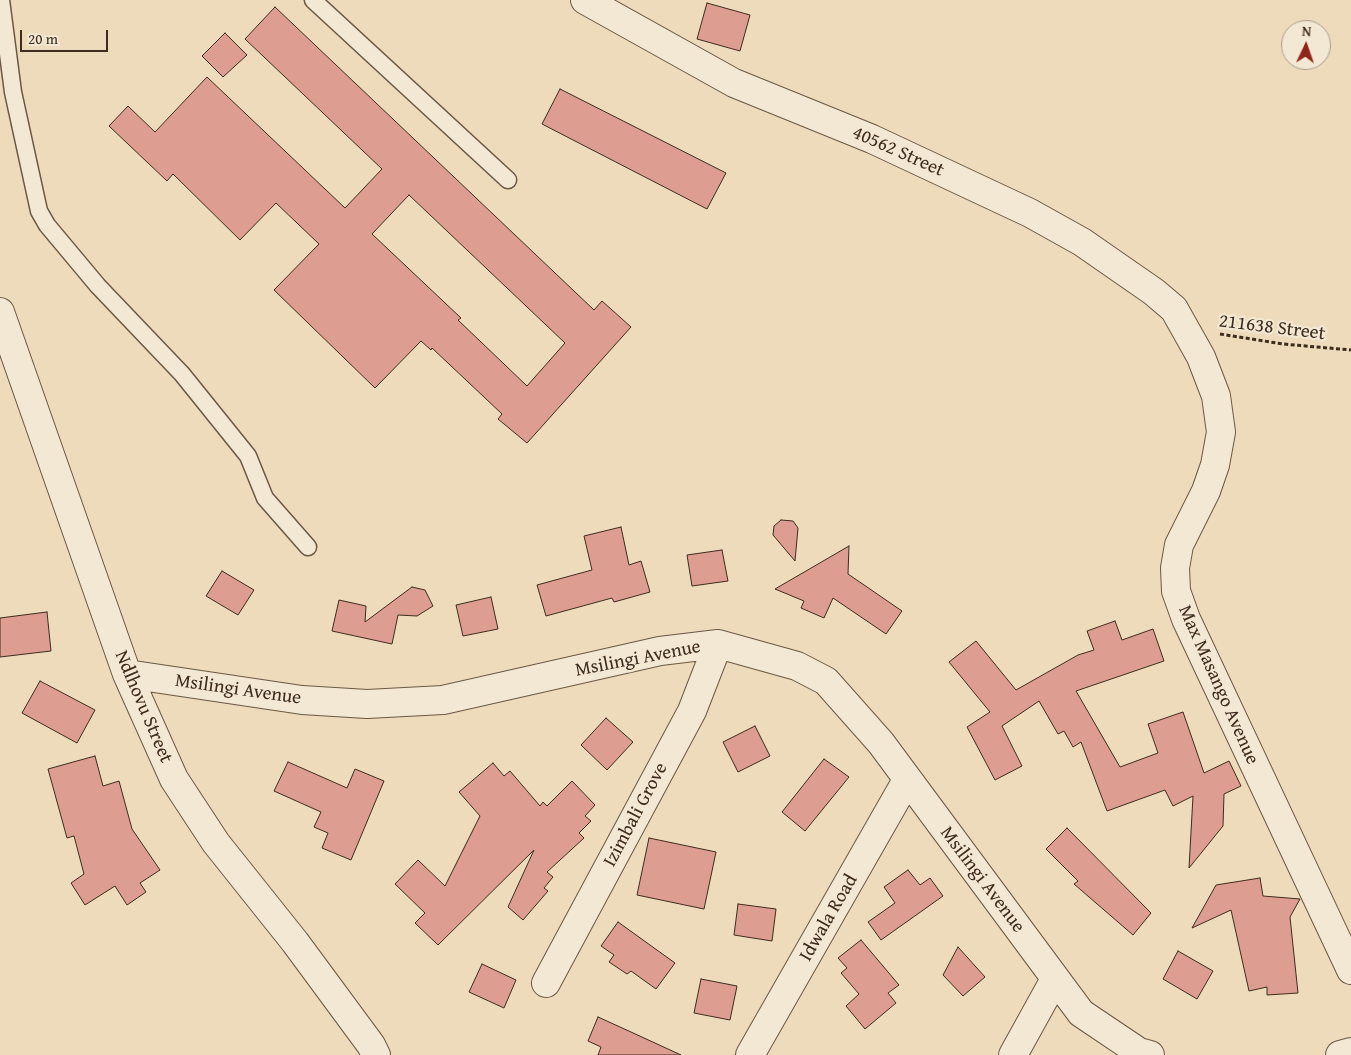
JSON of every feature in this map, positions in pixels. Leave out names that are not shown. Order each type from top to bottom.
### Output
[{"type":"street","name":"40562 Street","points":[[585,0],[734,83],[872,139],[1030,213],[1082,242],[1154,292],[1174,309],[1189,335]]},
{"type":"street","name":"Ndlhovu Street","points":[[0,312],[127,674],[174,780],[216,843],[295,942],[371,1045],[376,1055]]},
{"type":"street","name":"Max Masango Avenue","points":[[1189,335],[1201,357],[1216,396],[1221,432],[1215,465],[1206,491],[1179,546],[1175,568],[1176,591],[1186,619],[1351,970]]},
{"type":"street","name":"Msilingi Avenue","points":[[127,674],[302,700],[367,704],[443,700],[660,651],[718,644],[797,666],[826,681],[881,743],[1081,1013],[1138,1052],[1150,1055]]},
{"type":"street","name":"Izimbali Grove","points":[[546,983],[692,711],[718,644]]},
{"type":"street","name":"Idwala Road","points":[[750,1055],[907,780]]},
{"type":"street","points":[[1013,1055],[1055,979]]},
{"type":"street","points":[[1340,1055],[1351,1052]]},
{"type":"lane","points":[[1,0],[13,92],[39,211],[47,225],[98,286],[188,382],[248,456],[265,498],[308,547]]},
{"type":"lane","points":[[313,0],[508,180]]},
{"type":"path","name":"211638 Street","points":[[1189,335],[1231,334],[1283,344],[1351,350]]},
{"type":"building","points":[[707,3],[750,15],[740,51],[697,39]]},
{"type":"building","points":[[275,7],[594,310],[602,301],[631,327],[527,443],[498,419],[502,414],[432,348],[431,350],[421,341],[375,388],[274,290],[319,244],[276,203],[240,240],[173,174],[167,181],[109,126],[128,106],[155,132],[207,77],[345,208],[382,169],[245,39]],"holes":[[[409,195],[565,343],[527,386],[458,320],[461,318],[372,234]]]},
{"type":"building","points":[[225,33],[247,55],[223,77],[202,56]]},
{"type":"building","points":[[560,89],[726,173],[707,209],[542,124]]},
{"type":"building","points":[[781,520],[793,521],[798,528],[795,561],[773,535],[774,526]]},
{"type":"building","points":[[621,527],[629,565],[641,561],[650,592],[614,602],[612,598],[546,616],[537,585],[592,570],[584,536]]},
{"type":"building","points":[[849,546],[848,574],[902,611],[886,634],[833,598],[824,618],[801,608],[804,601],[775,589]]},
{"type":"building","points":[[722,550],[728,581],[692,586],[687,555]]},
{"type":"building","points":[[222,571],[254,590],[238,615],[206,596]]},
{"type":"building","points":[[412,587],[425,590],[433,606],[417,616],[398,615],[392,644],[332,631],[339,600],[366,606],[365,622]]},
{"type":"building","points":[[491,597],[498,629],[463,636],[456,605]]},
{"type":"building","points":[[47,612],[51,651],[0,657],[0,618]]},
{"type":"building","points":[[1115,621],[1122,640],[1153,629],[1164,661],[1076,691],[1120,767],[1158,753],[1148,724],[1183,712],[1204,773],[1229,761],[1241,786],[1224,794],[1223,826],[1189,868],[1193,796],[1173,806],[1165,790],[1107,811],[1081,742],[1073,747],[1064,731],[1058,734],[1039,701],[1002,726],[1022,766],[995,780],[967,727],[990,712],[949,662],[976,641],[1016,690],[1078,655],[1094,650],[1087,631]]},
{"type":"building","points":[[40,681],[95,710],[77,743],[22,713]]},
{"type":"building","points":[[606,718],[633,742],[607,770],[581,745]]},
{"type":"building","points":[[755,726],[770,756],[738,772],[723,742]]},
{"type":"building","points":[[95,756],[103,786],[119,781],[132,829],[160,870],[140,883],[146,892],[127,905],[115,886],[85,905],[71,883],[84,874],[74,836],[67,838],[48,769]]},
{"type":"building","points":[[824,759],[849,777],[805,831],[782,812]]},
{"type":"building","points":[[288,762],[347,788],[355,769],[384,781],[351,860],[322,848],[328,833],[314,827],[321,812],[274,791]]},
{"type":"building","points":[[493,763],[504,776],[510,771],[540,806],[543,802],[547,806],[572,781],[595,805],[585,816],[591,821],[579,833],[584,838],[547,872],[553,877],[544,888],[548,891],[523,920],[508,907],[534,850],[438,945],[415,923],[425,913],[395,884],[418,860],[445,886],[480,816],[459,792]]},
{"type":"building","points":[[1067,828],[1151,913],[1133,935],[1074,884],[1078,881],[1046,849]]},
{"type":"building","points":[[649,838],[716,852],[704,909],[637,895]]},
{"type":"building","points":[[908,870],[920,885],[930,878],[943,896],[881,940],[868,922],[895,903],[884,887]]},
{"type":"building","points":[[1260,878],[1263,896],[1300,899],[1290,917],[1298,993],[1267,995],[1267,987],[1249,991],[1231,910],[1192,928],[1216,885]]},
{"type":"building","points":[[738,904],[776,909],[772,941],[734,935]]},
{"type":"building","points":[[618,922],[675,963],[656,989],[631,971],[627,974],[609,962],[614,955],[601,946]]},
{"type":"building","points":[[861,940],[899,985],[888,993],[896,1003],[865,1029],[846,1006],[859,994],[841,973],[847,968],[838,958]]},
{"type":"building","points":[[958,947],[985,977],[963,996],[943,975]]},
{"type":"building","points":[[1178,951],[1213,971],[1197,999],[1163,979]]},
{"type":"building","points":[[482,964],[516,980],[504,1008],[469,992]]},
{"type":"building","points":[[701,979],[737,986],[730,1020],[694,1013]]},
{"type":"building","points":[[598,1017],[681,1055],[598,1055],[601,1047],[588,1041]]}]
